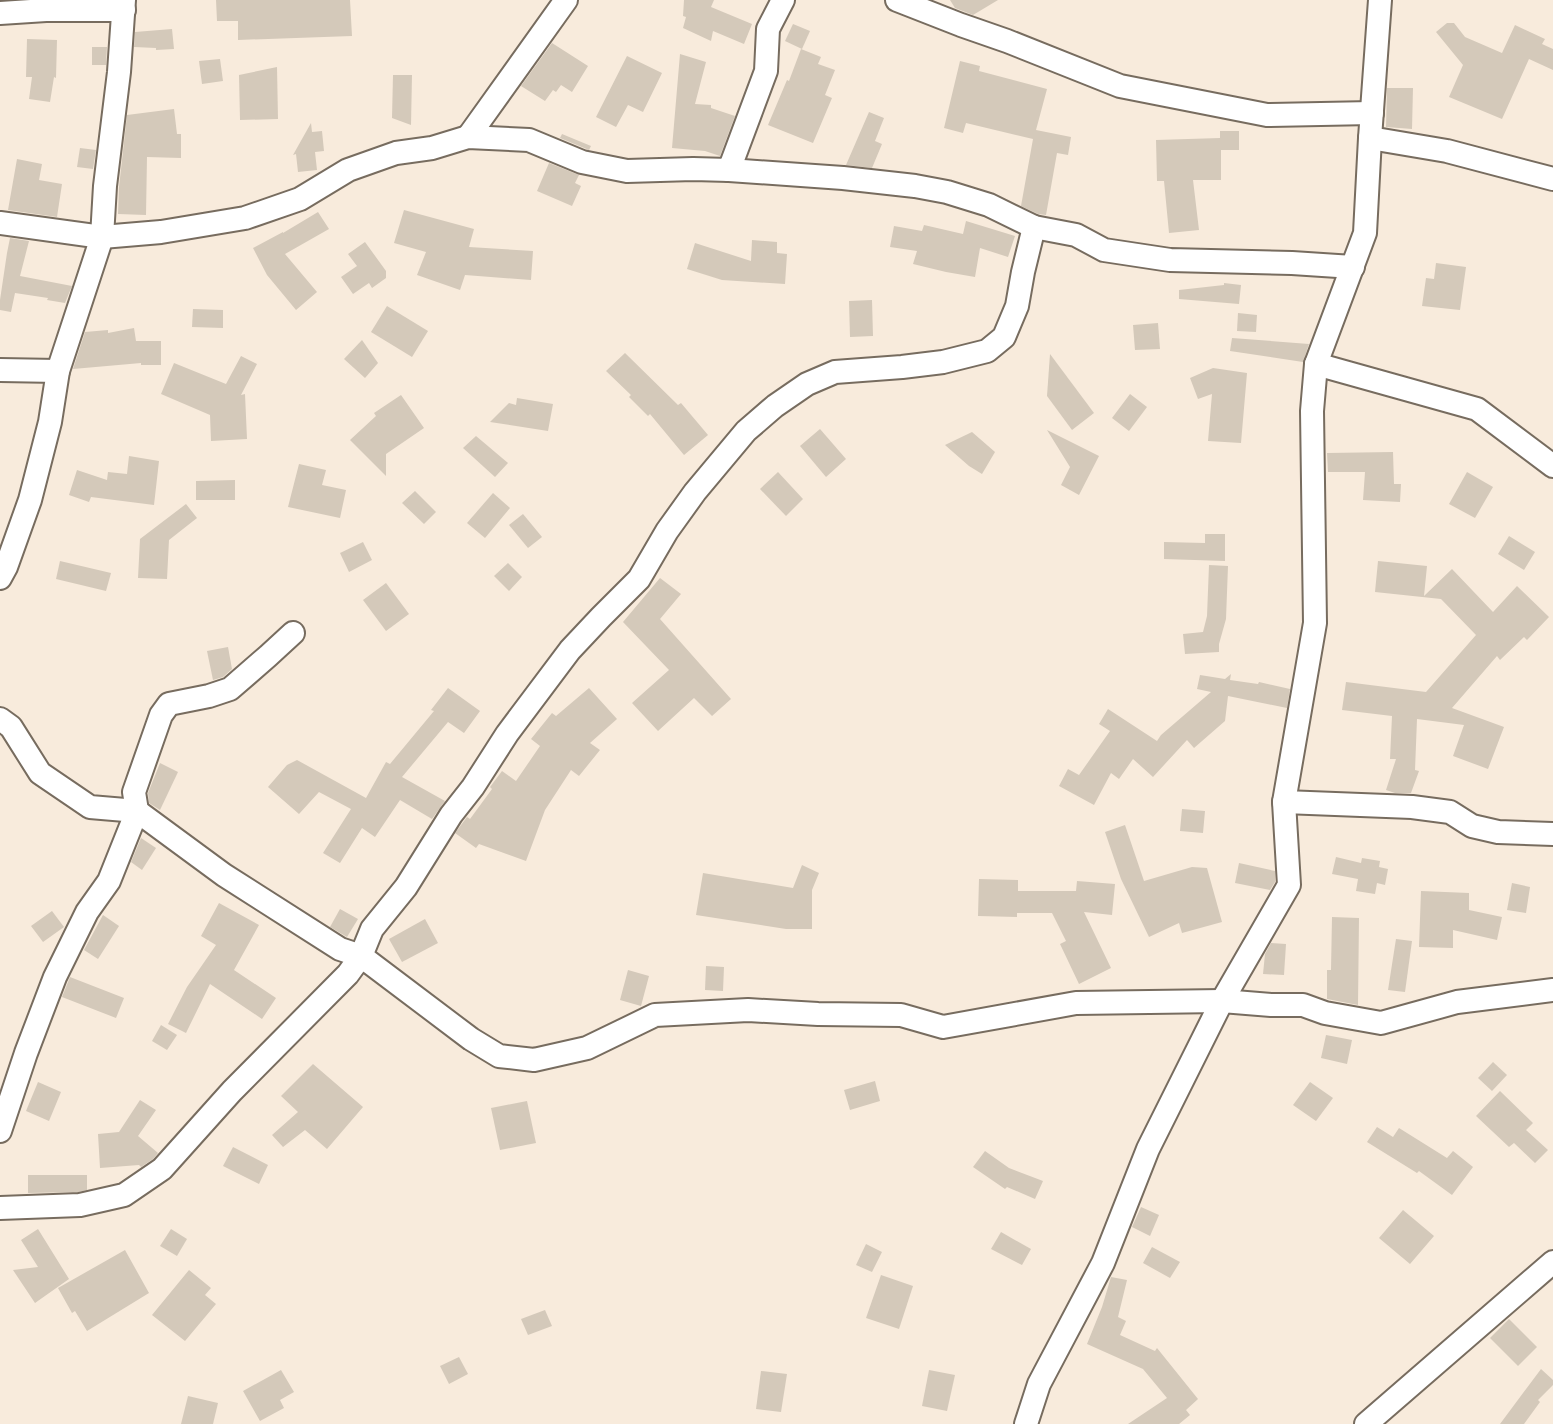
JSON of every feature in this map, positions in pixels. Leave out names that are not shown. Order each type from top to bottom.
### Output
[{"type":"street","points":[[468,137],[566,0]]},
{"type":"street","points":[[729,170],[766,71],[768,29],[783,0]]},
{"type":"street","points":[[897,0],[1120,86],[1267,115],[1372,113]]},
{"type":"street","points":[[1026,1424],[1039,1384],[1103,1263],[1148,1149],[1222,1001],[1289,885],[1284,802],[1315,623],[1312,411],[1316,364],[1365,233],[1380,0]]},
{"type":"street","points":[[0,14],[124,5],[119,72],[105,186],[102,237],[57,371],[50,422],[30,500],[0,578]]},
{"type":"street","points":[[0,223],[102,237],[161,232],[245,218],[300,199],[348,170],[396,153],[432,148],[468,137],[529,140],[582,162],[627,171],[729,170],[915,186],[947,192],[989,205],[1034,227],[1076,235],[1104,250],[1170,260],[1353,267]]},
{"type":"street","points":[[1370,138],[1447,151],[1553,179]]},
{"type":"street","points":[[0,1208],[80,1205],[124,1195],[162,1169],[232,1091],[348,974],[360,956],[372,929],[406,887],[451,815],[473,788],[507,734],[570,650],[639,579],[667,531],[695,492],[746,431],[783,400],[807,384],[835,372],[943,362],[987,351],[1004,337],[1017,306],[1034,227]]},
{"type":"street","points":[[1316,364],[1477,409],[1553,465]]},
{"type":"street","points":[[0,370],[57,371]]},
{"type":"street","points":[[0,1131],[55,976],[87,912],[109,881],[137,810],[134,792],[161,715],[170,704],[230,689],[293,633]]},
{"type":"street","points":[[0,719],[11,727],[40,773],[90,807],[137,810],[224,875],[340,949],[360,956],[471,1039],[499,1056],[534,1060],[587,1048],[655,1015],[748,1010],[901,1015],[943,1028],[1076,1003],[1222,1001],[1303,1005],[1325,1013],[1381,1023],[1457,1002],[1553,990]]},
{"type":"street","points":[[1284,802],[1412,807],[1450,812],[1472,826],[1498,832],[1553,834]]},
{"type":"street","points":[[1366,1424],[1552,1266]]},
{"type":"building","points":[[216,0],[350,0],[352,36],[238,40],[238,21],[217,21]]},
{"type":"building","points":[[684,0],[714,0],[711,7],[752,24],[744,44],[713,31],[711,41],[683,28],[686,17],[683,16]]},
{"type":"building","points":[[950,0],[998,0],[973,15],[955,8]]},
{"type":"building","points":[[1447,23],[1454,23],[1465,37],[1502,53],[1515,25],[1545,39],[1542,44],[1553,49],[1553,70],[1529,59],[1502,119],[1449,97],[1463,65],[1436,32]]},
{"type":"building","points":[[793,24],[810,31],[802,49],[785,41]]},
{"type":"building","points":[[172,29],[174,49],[156,50],[156,48],[134,47],[135,32]]},
{"type":"building","points":[[27,39],[57,40],[56,78],[54,77],[50,102],[29,99],[32,77],[26,77]]},
{"type":"building","points":[[552,43],[588,66],[572,92],[561,85],[556,92],[553,90],[545,101],[521,86]]},
{"type":"building","points":[[92,47],[107,47],[106,65],[92,65]]},
{"type":"building","points":[[801,49],[821,57],[818,64],[835,70],[825,95],[832,98],[813,143],[768,125]]},
{"type":"building","points":[[680,54],[706,62],[695,104],[711,105],[711,108],[735,116],[720,156],[705,151],[672,148]]},
{"type":"building","points":[[627,56],[662,73],[643,112],[628,105],[616,127],[596,117]]},
{"type":"building","points":[[220,59],[223,81],[202,84],[199,61]]},
{"type":"building","points":[[960,61],[980,66],[979,71],[1047,89],[1036,130],[1071,137],[1068,155],[1057,153],[1046,215],[1021,206],[1033,139],[966,123],[963,133],[944,128]]},
{"type":"building","points":[[277,67],[278,119],[240,120],[239,75]]},
{"type":"building","points":[[393,75],[412,75],[411,125],[392,118]]},
{"type":"building","points":[[1387,88],[1413,88],[1412,129],[1386,127]]},
{"type":"building","points":[[174,109],[177,134],[181,134],[181,158],[147,157],[146,215],[118,214],[127,115]]},
{"type":"building","points":[[869,112],[884,118],[875,141],[882,144],[872,168],[846,165]]},
{"type":"building","points":[[311,123],[312,132],[322,131],[324,151],[315,152],[317,170],[298,172],[296,154],[293,155]]},
{"type":"building","points":[[1220,131],[1239,131],[1239,150],[1221,150],[1221,180],[1193,180],[1199,230],[1169,233],[1164,181],[1157,181],[1156,140],[1220,138]]},
{"type":"building","points":[[562,134],[591,146],[589,150],[560,138]]},
{"type":"building","points":[[80,148],[96,150],[93,169],[77,167]]},
{"type":"building","points":[[17,159],[42,164],[39,180],[62,184],[57,217],[8,210]]},
{"type":"building","points":[[549,163],[579,175],[575,183],[581,186],[572,206],[537,191]]},
{"type":"building","points":[[404,210],[474,229],[469,247],[533,251],[531,280],[465,275],[460,290],[417,275],[426,252],[394,243]]},
{"type":"building","points":[[318,212],[329,229],[285,254],[317,292],[296,310],[267,275],[253,248]]},
{"type":"building","points":[[966,221],[1015,236],[1008,257],[980,248],[975,277],[913,264],[917,251],[890,247],[894,226],[922,231],[924,225],[963,234]]},
{"type":"building","points":[[10,238],[29,241],[20,276],[72,286],[65,303],[15,293],[11,312],[0,310]]},
{"type":"building","points":[[752,240],[777,242],[777,253],[787,254],[785,284],[722,280],[687,269],[695,243],[751,261]]},
{"type":"building","points":[[365,242],[386,271],[386,278],[372,288],[369,283],[353,294],[341,277],[357,266],[348,254]]},
{"type":"building","points":[[1436,263],[1466,267],[1460,310],[1422,306],[1426,278],[1434,279]]},
{"type":"building","points":[[1224,283],[1241,285],[1239,304],[1179,299],[1179,290],[1224,285]]},
{"type":"building","points":[[872,300],[873,336],[850,337],[849,301]]},
{"type":"building","points":[[387,306],[428,331],[412,357],[371,332]]},
{"type":"building","points":[[193,309],[223,310],[223,328],[192,327]]},
{"type":"building","points":[[1238,313],[1257,315],[1256,332],[1237,331]]},
{"type":"building","points":[[1158,323],[1160,349],[1135,350],[1133,325]]},
{"type":"building","points":[[134,328],[136,341],[161,341],[161,365],[141,365],[141,363],[73,369],[85,332],[108,330],[108,333]]},
{"type":"building","points":[[1232,338],[1309,344],[1303,362],[1230,351]]},
{"type":"building","points":[[362,340],[378,363],[365,378],[344,359]]},
{"type":"building","points":[[625,353],[678,405],[681,403],[708,435],[684,455],[650,414],[648,416],[629,397],[631,395],[606,371]]},
{"type":"building","points":[[1050,354],[1094,413],[1072,430],[1047,396]]},
{"type":"building","points":[[241,356],[257,364],[241,395],[245,394],[247,439],[211,441],[210,415],[161,394],[174,363],[226,384]]},
{"type":"building","points":[[1213,368],[1247,373],[1241,443],[1208,441],[1212,394],[1198,399],[1190,378]]},
{"type":"building","points":[[1130,394],[1147,407],[1129,431],[1112,418]]},
{"type":"building","points":[[401,395],[424,428],[386,454],[386,476],[350,440],[376,416],[374,413]]},
{"type":"building","points":[[517,398],[553,404],[548,431],[490,422],[509,403],[516,405]]},
{"type":"building","points":[[820,429],[846,459],[826,477],[800,446]]},
{"type":"building","points":[[1047,430],[1099,456],[1079,495],[1061,485],[1070,467]]},
{"type":"building","points":[[972,432],[995,452],[982,474],[945,445]]},
{"type":"building","points":[[476,436],[508,463],[495,477],[463,448]]},
{"type":"building","points":[[1393,452],[1394,484],[1401,484],[1400,502],[1363,500],[1365,472],[1328,472],[1327,453]]},
{"type":"building","points":[[129,456],[159,461],[154,505],[91,497],[89,502],[69,495],[77,470],[107,480],[108,472],[127,474]]},
{"type":"building","points":[[299,464],[326,470],[322,485],[346,490],[340,518],[288,507]]},
{"type":"building","points":[[778,472],[803,499],[786,516],[760,489]]},
{"type":"building","points":[[1467,472],[1493,487],[1475,518],[1449,504]]},
{"type":"building","points":[[235,480],[235,500],[196,500],[196,481]]},
{"type":"building","points":[[415,491],[436,512],[424,524],[402,503]]},
{"type":"building","points":[[493,493],[510,508],[485,538],[467,523]]},
{"type":"building","points":[[186,504],[197,518],[169,540],[167,579],[138,578],[140,539]]},
{"type":"building","points":[[523,514],[542,537],[528,548],[509,525]]},
{"type":"building","points":[[1205,534],[1225,534],[1225,561],[1164,559],[1164,542],[1205,543]]},
{"type":"building","points":[[1509,536],[1535,552],[1524,570],[1498,554]]},
{"type":"building","points":[[363,542],[372,560],[349,572],[340,553]]},
{"type":"building","points":[[60,561],[111,573],[106,591],[56,579]]},
{"type":"building","points":[[1378,561],[1427,566],[1424,596],[1452,569],[1493,612],[1517,586],[1549,617],[1527,640],[1524,637],[1500,660],[1497,656],[1452,708],[1504,727],[1488,769],[1453,756],[1464,725],[1417,719],[1415,770],[1419,771],[1411,793],[1395,793],[1386,790],[1396,759],[1390,759],[1392,716],[1342,710],[1346,682],[1426,692],[1476,635],[1441,599],[1375,592]]},
{"type":"building","points":[[508,563],[522,577],[509,591],[494,576]]},
{"type":"building","points":[[1209,565],[1228,566],[1226,619],[1219,652],[1185,654],[1183,634],[1203,632],[1207,616]]},
{"type":"building","points":[[660,578],[681,594],[660,619],[731,699],[712,716],[694,698],[658,731],[632,703],[669,670],[623,622]]},
{"type":"building","points":[[386,583],[409,614],[386,631],[363,600]]},
{"type":"building","points":[[228,647],[232,669],[223,677],[213,680],[207,651]]},
{"type":"building","points":[[1231,674],[1230,680],[1258,684],[1259,682],[1290,689],[1287,708],[1228,696],[1225,721],[1194,748],[1187,740],[1153,777],[1133,759],[1119,779],[1111,773],[1094,805],[1059,786],[1068,769],[1079,775],[1110,731],[1099,724],[1108,709],[1157,741],[1211,692],[1197,689],[1200,675],[1225,679]]},
{"type":"building","points":[[448,688],[480,711],[464,733],[448,722],[402,777],[445,801],[432,819],[400,800],[375,837],[362,828],[340,863],[323,853],[351,809],[319,792],[299,814],[268,787],[287,765],[297,760],[366,798],[386,762],[390,764],[434,711],[431,710]]},
{"type":"building","points":[[589,688],[617,719],[590,743],[600,750],[579,776],[571,770],[545,810],[526,861],[479,844],[476,848],[455,833],[467,817],[470,819],[502,771],[516,781],[540,746],[531,739],[552,713],[556,716]]},
{"type":"building","points":[[160,763],[178,772],[160,810],[149,803],[148,793]]},
{"type":"building","points":[[1182,809],[1205,811],[1203,833],[1180,831]]},
{"type":"building","points":[[1125,825],[1144,881],[1192,867],[1207,868],[1222,922],[1182,933],[1179,923],[1149,937],[1121,879],[1105,832]]},
{"type":"building","points":[[141,838],[156,848],[142,870],[131,862]]},
{"type":"building","points":[[1336,857],[1361,863],[1362,858],[1380,861],[1379,867],[1388,869],[1385,885],[1377,883],[1375,894],[1356,891],[1358,879],[1332,874]]},
{"type":"building","points":[[1239,863],[1275,871],[1275,882],[1270,890],[1235,883]]},
{"type":"building","points":[[802,865],[819,873],[812,890],[812,929],[786,929],[696,915],[703,873],[793,888]]},
{"type":"building","points":[[979,879],[1018,880],[1018,891],[1076,891],[1077,881],[1115,884],[1112,915],[1084,912],[1111,968],[1079,984],[1060,944],[1066,941],[1052,913],[1017,913],[1017,917],[978,916]]},
{"type":"building","points":[[1512,883],[1530,887],[1526,913],[1507,910]]},
{"type":"building","points":[[1421,891],[1469,893],[1469,910],[1502,917],[1497,940],[1453,930],[1453,948],[1419,947]]},
{"type":"building","points":[[219,903],[259,925],[234,970],[276,998],[262,1019],[210,984],[186,1033],[168,1024],[187,987],[216,945],[201,936]]},
{"type":"building","points":[[340,909],[358,919],[347,937],[330,927]]},
{"type":"building","points":[[52,911],[64,927],[43,942],[31,926]]},
{"type":"building","points":[[103,915],[119,926],[98,959],[84,950]]},
{"type":"building","points":[[1332,917],[1359,918],[1358,1005],[1327,999],[1327,970],[1331,970]]},
{"type":"building","points":[[425,919],[438,943],[402,962],[389,939]]},
{"type":"building","points":[[1396,939],[1412,941],[1405,992],[1388,990]]},
{"type":"building","points":[[1271,943],[1286,944],[1284,975],[1263,974],[1265,954]]},
{"type":"building","points":[[706,966],[724,967],[723,991],[705,990]]},
{"type":"building","points":[[628,970],[649,976],[641,1006],[620,1000]]},
{"type":"building","points":[[70,977],[124,998],[116,1018],[62,997]]},
{"type":"building","points":[[161,1025],[177,1035],[167,1050],[152,1041]]},
{"type":"building","points":[[1326,1035],[1352,1040],[1347,1064],[1321,1058]]},
{"type":"building","points":[[1493,1062],[1507,1075],[1492,1091],[1478,1078]]},
{"type":"building","points":[[313,1064],[363,1107],[327,1149],[305,1130],[283,1147],[272,1135],[298,1112],[281,1096]]},
{"type":"building","points":[[875,1081],[880,1101],[850,1110],[844,1090]]},
{"type":"building","points":[[38,1082],[61,1092],[49,1121],[26,1111]]},
{"type":"building","points":[[1310,1082],[1333,1098],[1316,1121],[1293,1105]]},
{"type":"building","points":[[1500,1091],[1533,1123],[1526,1130],[1548,1150],[1535,1163],[1514,1143],[1509,1147],[1476,1116]]},
{"type":"building","points":[[140,1100],[156,1110],[138,1136],[158,1153],[141,1167],[139,1165],[100,1168],[98,1134],[119,1132]]},
{"type":"building","points":[[527,1101],[536,1143],[500,1150],[491,1108]]},
{"type":"building","points":[[1377,1127],[1393,1137],[1399,1128],[1447,1158],[1453,1151],[1473,1167],[1452,1195],[1419,1171],[1417,1173],[1367,1142]]},
{"type":"building","points":[[233,1147],[268,1165],[259,1184],[223,1166]]},
{"type":"building","points":[[985,1151],[1009,1168],[1043,1181],[1035,1199],[1007,1187],[1005,1189],[973,1167]]},
{"type":"building","points":[[28,1175],[87,1175],[87,1190],[28,1193]]},
{"type":"building","points":[[1141,1207],[1159,1215],[1150,1236],[1132,1227]]},
{"type":"building","points":[[1403,1210],[1434,1236],[1410,1264],[1379,1238]]},
{"type":"building","points":[[38,1229],[69,1279],[35,1303],[13,1270],[38,1267],[21,1240]]},
{"type":"building","points":[[171,1229],[187,1239],[177,1256],[160,1246]]},
{"type":"building","points":[[1001,1232],[1031,1249],[1022,1265],[991,1249]]},
{"type":"building","points":[[866,1244],[882,1252],[872,1272],[856,1265]]},
{"type":"building","points":[[1152,1247],[1180,1262],[1170,1278],[1143,1263]]},
{"type":"building","points":[[125,1250],[149,1293],[87,1331],[75,1311],[72,1313],[58,1288]]},
{"type":"building","points":[[189,1270],[211,1288],[205,1295],[216,1304],[185,1341],[152,1315]]},
{"type":"building","points":[[881,1275],[913,1286],[899,1329],[866,1318]]},
{"type":"building","points":[[1111,1277],[1127,1280],[1118,1317],[1126,1321],[1120,1335],[1155,1351],[1157,1348],[1198,1399],[1186,1410],[1190,1415],[1179,1424],[1128,1424],[1167,1398],[1143,1369],[1087,1344]]},
{"type":"building","points":[[545,1310],[552,1326],[528,1335],[521,1319]]},
{"type":"building","points":[[1509,1319],[1537,1347],[1518,1366],[1490,1338]]},
{"type":"building","points":[[459,1357],[468,1374],[449,1384],[440,1366]]},
{"type":"building","points":[[1541,1369],[1553,1380],[1553,1385],[1538,1400],[1540,1402],[1524,1424],[1500,1424]]},
{"type":"building","points":[[281,1370],[294,1392],[280,1400],[284,1408],[260,1421],[243,1391]]},
{"type":"building","points":[[929,1370],[955,1375],[947,1411],[922,1406]]},
{"type":"building","points":[[761,1371],[787,1374],[781,1412],[756,1409]]},
{"type":"building","points":[[188,1396],[218,1403],[213,1424],[181,1424]]}]
